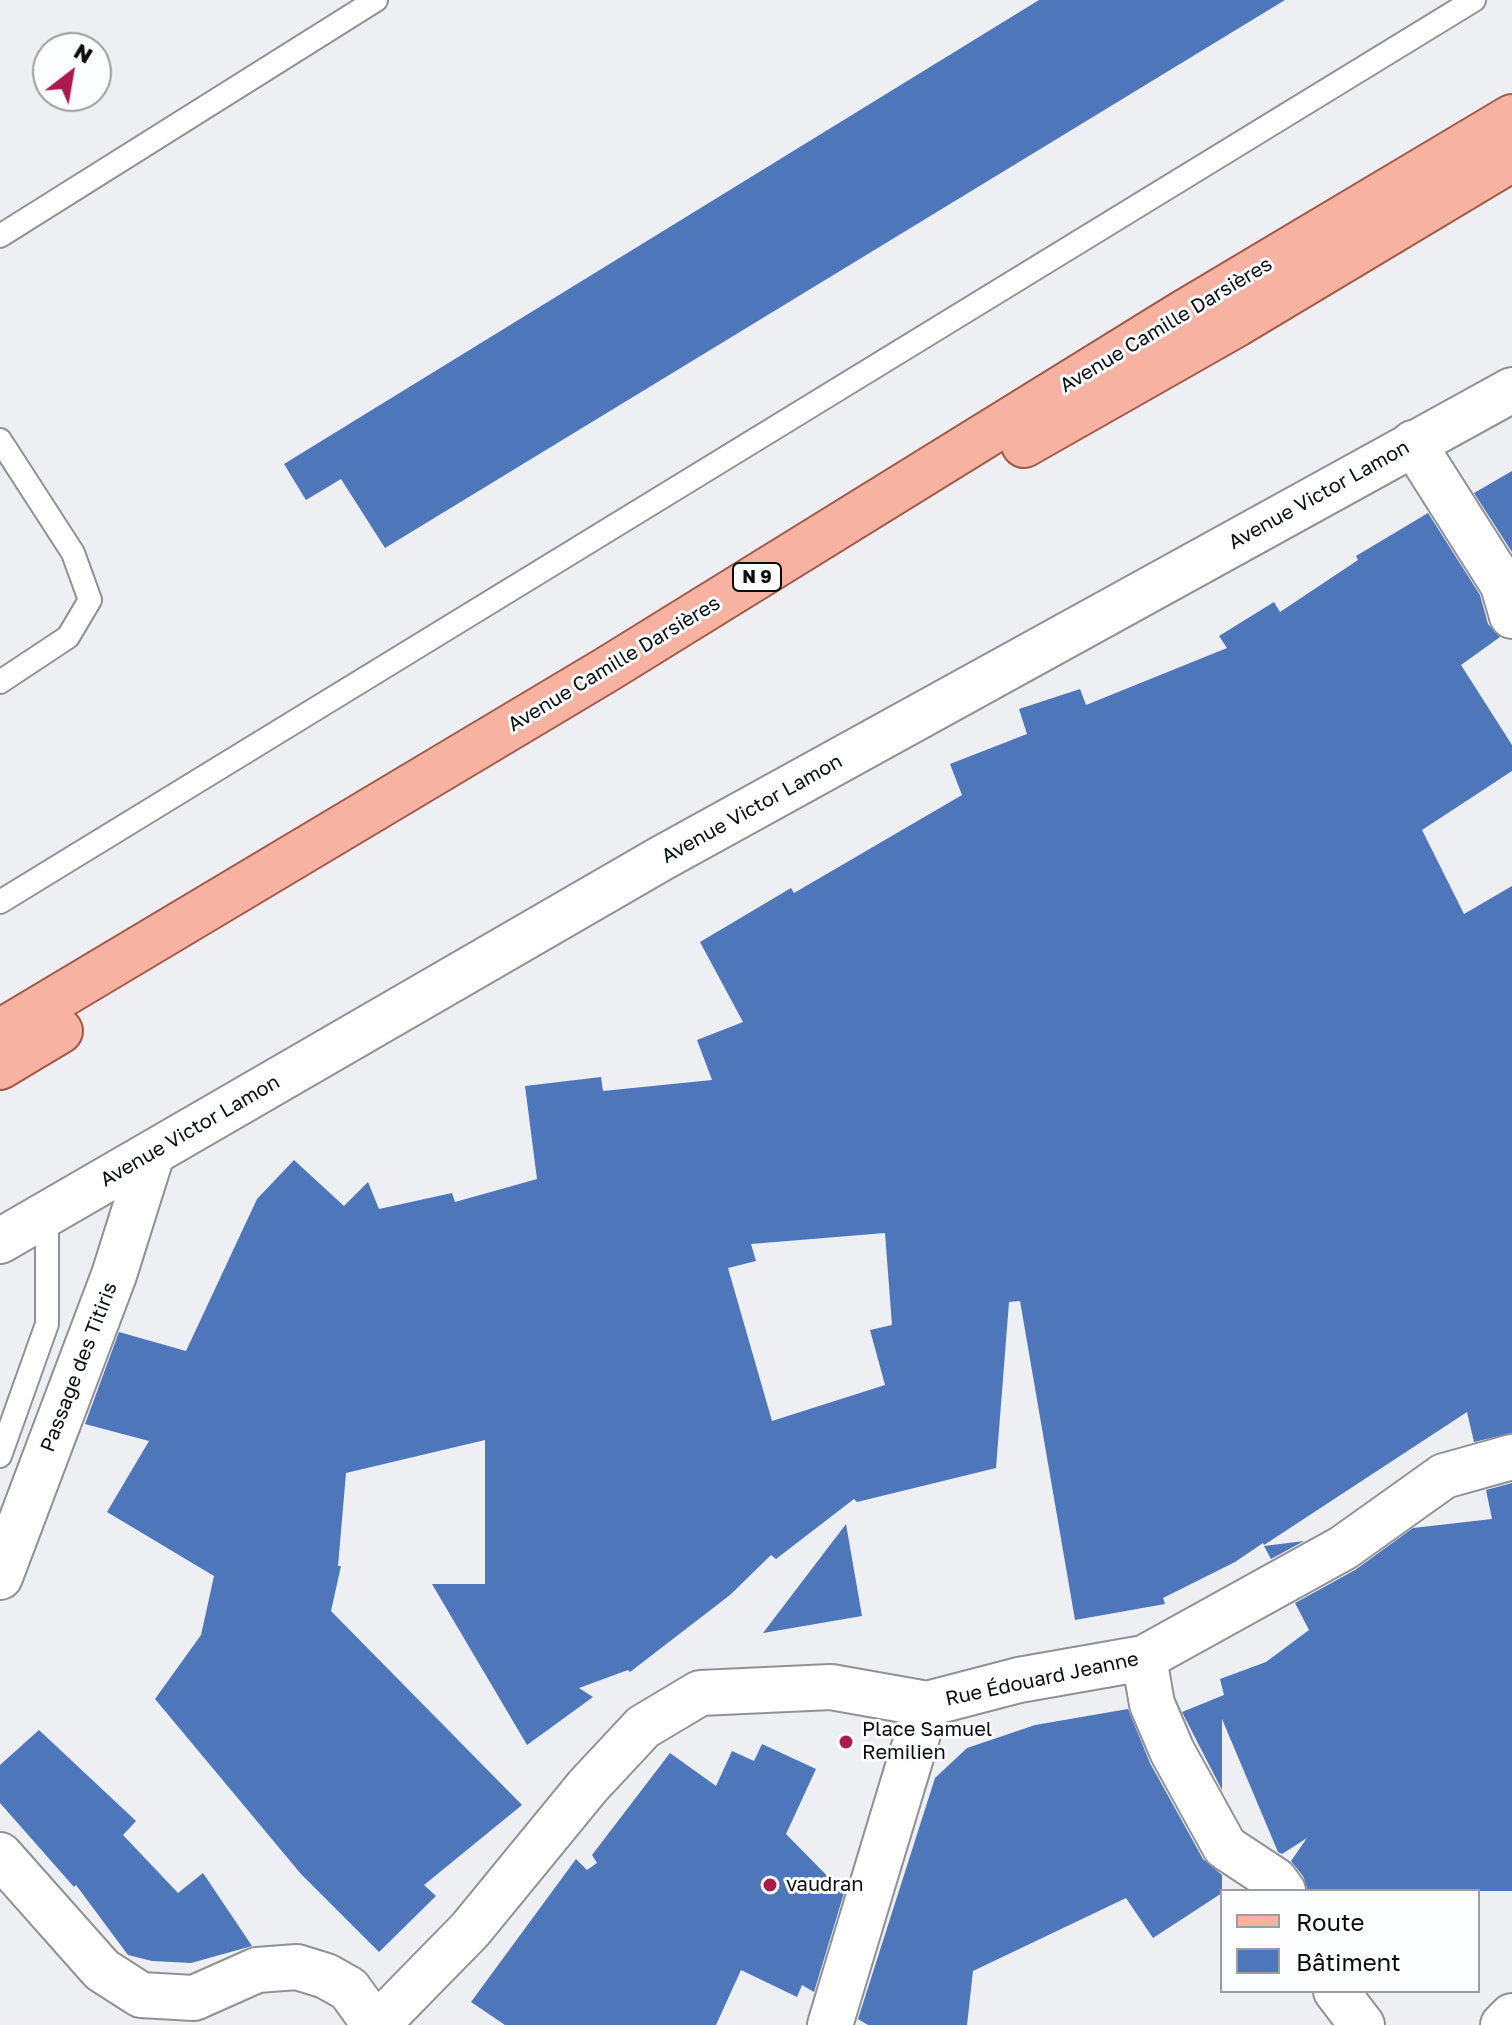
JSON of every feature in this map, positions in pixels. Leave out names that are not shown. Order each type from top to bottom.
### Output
[{"type":"main road","name":"Avenue Camille Darsières","points":[[0,1032],[606,670],[1180,315],[1512,117]]},
{"type":"main road","name":"Avenue Camille Darsières","points":[[0,1067],[941,492],[1237,324],[1512,159]]},
{"type":"street","name":"Avenue Victor Lamon","points":[[0,1241],[662,858],[1512,390]]},
{"type":"street","points":[[1413,443],[1503,585],[1512,616]]},
{"type":"street","name":"Passage des Titiris","points":[[0,1577],[114,1275],[152,1154]]},
{"type":"street","name":"Rue Édouard Jeanne","points":[[376,2025],[470,1930],[588,1786],[643,1727],[700,1693],[831,1687],[927,1704],[1019,1680],[1144,1658],[1343,1548],[1444,1476],[1512,1457]]},
{"type":"street","points":[[1144,1658],[1152,1704],[1172,1751],[1225,1847],[1275,1880],[1282,1889]]},
{"type":"street","points":[[830,2025],[927,1704]]},
{"type":"street","points":[[0,1855],[102,1970],[141,1995],[194,1998],[257,1970],[297,1967],[326,1976],[349,1989],[376,2025]]},
{"type":"street","points":[[1338,1993],[1362,2025]]},
{"type":"street","points":[[1503,2025],[1512,2016]]},
{"type":"lane","points":[[0,236],[376,0]]},
{"type":"lane","points":[[0,902],[1474,0]]},
{"type":"lane","points":[[0,440],[73,553],[90,600],[68,637],[0,682]]},
{"type":"lane","points":[[0,1456],[47,1324],[47,1214]]},
{"type":"building","points":[[1039,0],[1285,0],[385,548],[341,479],[306,500],[284,464]]},
{"type":"building","points":[[1512,471],[1512,552],[1474,493]]},
{"type":"building","points":[[1428,513],[1480,595],[1488,624],[1500,637],[1461,665],[1512,745],[1512,771],[1422,830],[1464,914],[1512,886],[1512,1433],[1474,1442],[1467,1412],[1264,1545],[1163,1598],[1165,1604],[1075,1620],[1020,1301],[1009,1302],[996,1468],[857,1502],[854,1499],[776,1559],[771,1555],[730,1595],[630,1672],[628,1670],[579,1688],[593,1697],[527,1745],[432,1584],[485,1584],[485,1440],[346,1473],[338,1566],[341,1566],[331,1611],[522,1805],[424,1885],[436,1896],[379,1952],[301,1874],[155,1699],[201,1635],[214,1576],[107,1512],[149,1441],[85,1424],[119,1332],[186,1351],[257,1199],[294,1160],[344,1206],[368,1182],[379,1209],[452,1193],[455,1202],[537,1179],[525,1086],[601,1077],[603,1091],[712,1080],[697,1040],[743,1022],[700,942],[791,888],[794,893],[962,795],[950,764],[1027,734],[1019,709],[1080,689],[1086,705],[1227,648],[1219,636],[1274,602],[1280,612],[1358,560],[1356,556]],"holes":[[[885,1233],[892,1325],[870,1330],[885,1385],[772,1421],[728,1268],[756,1261],[751,1244]]]},
{"type":"building","points":[[1512,1483],[1512,1891],[1307,1889],[1303,1876],[1291,1861],[1307,1838],[1282,1854],[1278,1852],[1222,1719],[1222,1790],[1182,1712],[1224,1695],[1220,1679],[1266,1662],[1309,1630],[1295,1603],[1355,1570],[1413,1528],[1492,1519],[1486,1490]]},
{"type":"building","points":[[846,1524],[862,1616],[763,1633]]},
{"type":"building","points":[[1304,1541],[1271,1559],[1264,1546]]},
{"type":"building","points":[[1128,1709],[1150,1763],[1203,1859],[1222,1875],[1220,1894],[1153,1938],[1126,1898],[973,1971],[967,2025],[868,2025],[858,2019],[935,1778],[967,1748],[1035,1725]]},
{"type":"building","points":[[39,1730],[136,1821],[123,1835],[178,1893],[203,1873],[252,1946],[191,1963],[152,1961],[128,1955],[76,1885],[74,1887],[0,1803],[0,1765]]},
{"type":"building","points":[[762,1744],[816,1769],[786,1834],[844,1893],[814,1992],[802,1985],[797,1997],[741,1970],[716,2025],[505,2025],[471,2002],[576,1859],[587,1870],[597,1863],[592,1855],[670,1753],[716,1786],[732,1751],[754,1761]]},
{"type":"place","name":"Place Samuel Remilien","points":[[846,1742]]},
{"type":"place","name":"vaudran","points":[[770,1885]]}]
